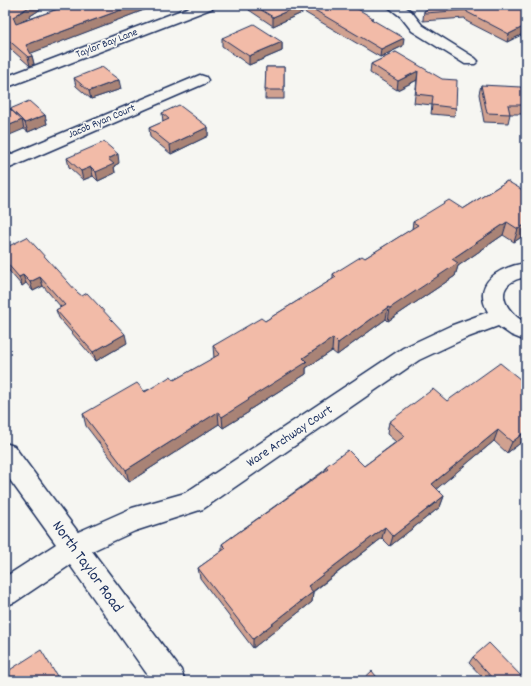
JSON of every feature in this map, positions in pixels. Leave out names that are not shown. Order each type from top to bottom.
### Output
[{"type":"street","name":"Taylor Bay Lane","points":[[5,83],[208,5]]},
{"type":"street","points":[[393,5],[406,14],[417,28],[470,61]]},
{"type":"street","name":"Jacob Ryan Court","points":[[5,164],[200,80]]},
{"type":"street","points":[[526,270],[518,270],[506,275],[497,283],[493,293],[494,304],[501,316],[511,325],[526,332]]},
{"type":"street","name":"Ware Archway Court","points":[[5,594],[73,548],[132,520],[173,510],[194,501],[411,354],[458,332],[501,316]]},
{"type":"street","name":"North Taylor Road","points":[[5,453],[170,681]]},
{"type":"building","points":[[5,5],[32,5],[13,17],[16,24],[69,5],[134,5],[26,45],[32,56],[28,57],[5,37]]},
{"type":"building","points":[[253,5],[302,5],[273,17]]},
{"type":"building","points":[[306,5],[351,5],[373,18],[371,19],[404,38],[381,49]]},
{"type":"building","points":[[438,5],[526,5],[526,36],[523,27],[509,34],[467,12],[467,10],[425,13],[424,11]]},
{"type":"building","points":[[254,24],[282,42],[249,56],[222,38]]},
{"type":"building","points":[[396,52],[442,79],[457,80],[456,108],[432,105],[433,96],[416,94],[418,71],[398,81],[371,64]]},
{"type":"building","points":[[102,67],[119,80],[89,91],[74,78]]},
{"type":"building","points":[[266,67],[284,67],[284,90],[265,90]]},
{"type":"building","points":[[481,85],[521,87],[526,105],[508,105],[510,114],[487,113]]},
{"type":"building","points":[[29,101],[45,115],[25,123],[10,109]]},
{"type":"building","points":[[5,104],[22,120],[5,127]]},
{"type":"building","points":[[179,105],[208,127],[170,145],[149,128],[169,119],[162,113]]},
{"type":"building","points":[[104,142],[118,154],[108,159],[114,164],[96,172],[91,167],[81,171],[67,158]]},
{"type":"building","points":[[507,181],[526,192],[526,224],[518,229],[507,222],[452,259],[458,263],[390,308],[388,307],[338,343],[333,338],[303,358],[307,362],[248,399],[249,400],[222,417],[218,412],[126,470],[83,414],[137,383],[145,392],[171,376],[174,380],[220,354],[213,346],[261,318],[265,321],[336,277],[333,274],[362,256],[365,258],[418,225],[413,222],[449,200],[463,209]]},
{"type":"building","points":[[27,237],[77,292],[82,296],[87,293],[125,334],[93,352],[56,310],[65,305],[40,277],[30,282],[23,275],[19,277],[5,261],[5,248]]},
{"type":"building","points":[[500,363],[526,384],[526,431],[512,442],[498,430],[432,484],[444,496],[393,536],[385,527],[308,586],[313,592],[253,639],[198,568],[226,548],[222,544],[328,469],[326,466],[348,450],[364,466],[405,436],[389,422],[433,389],[447,401]]},
{"type":"building","points":[[489,643],[526,681],[495,681],[473,657]]},
{"type":"building","points":[[41,650],[60,681],[5,681],[5,673]]},
{"type":"building","points":[[372,671],[380,681],[361,681]]}]
